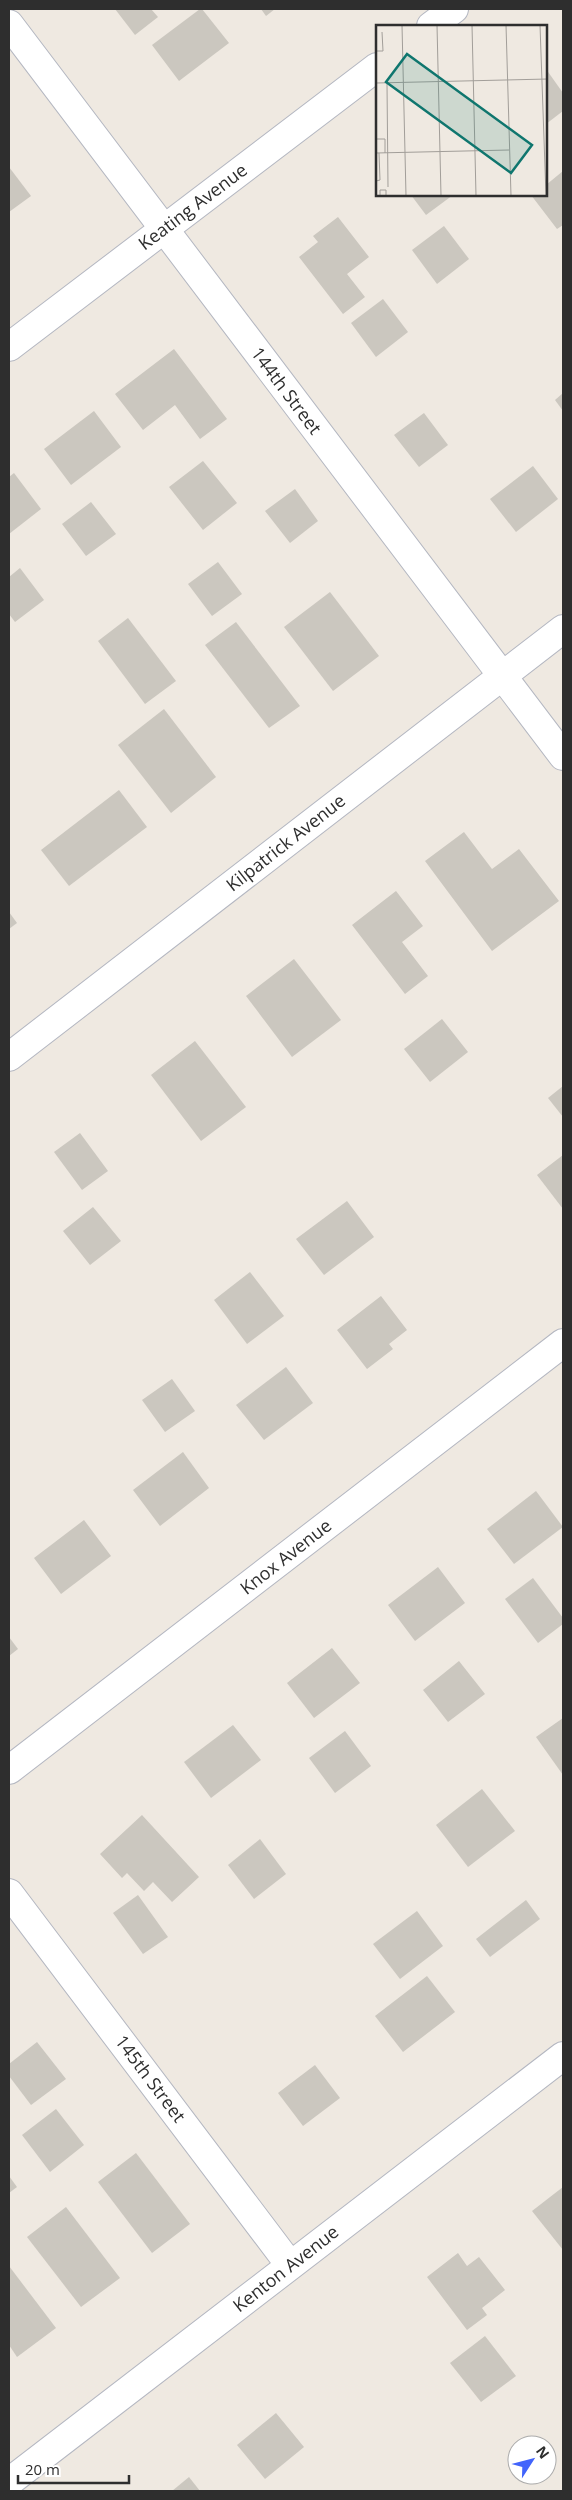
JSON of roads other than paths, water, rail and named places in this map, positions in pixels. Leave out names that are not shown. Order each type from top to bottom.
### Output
[{"type":"street","points":[[431,25],[454,9]]},
{"type":"street","name":"144th Street","points":[[9,24],[563,756]]},
{"type":"street","name":"Keating Avenue","points":[[9,347],[376,68]]},
{"type":"street","name":"Kilpatrick Avenue","points":[[9,1057],[563,629]]},
{"type":"street","name":"Knox Avenue","points":[[9,1770],[563,1343]]},
{"type":"street","name":"145th Street","points":[[9,1894],[290,2265]]},
{"type":"street","name":"Kenton Avenue","points":[[9,2482],[563,2056]]}]
